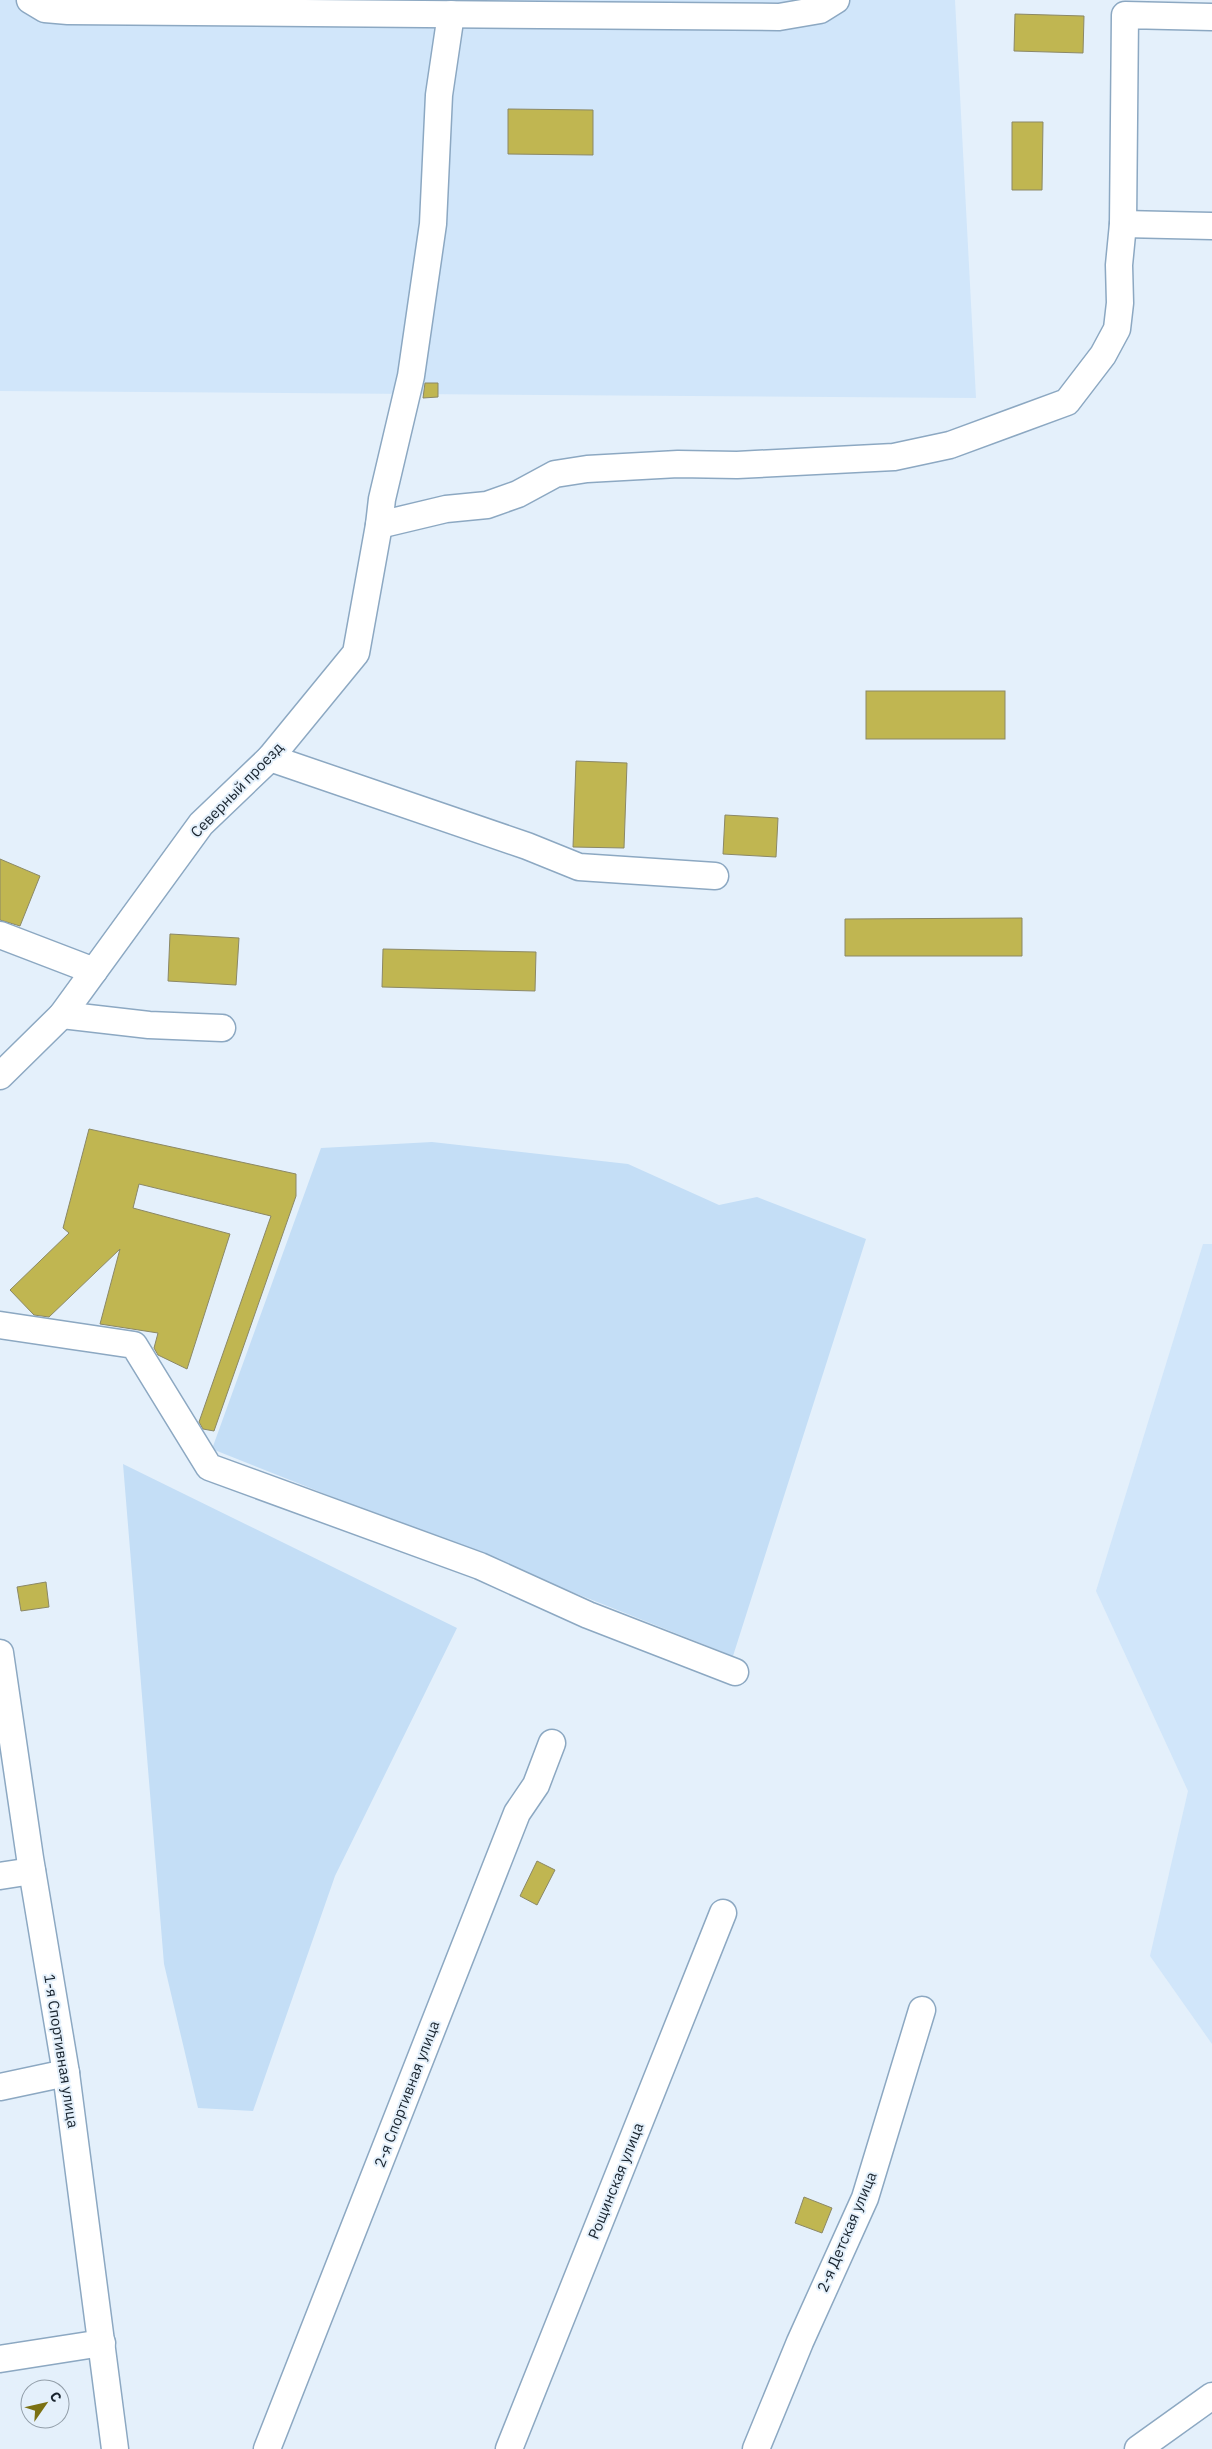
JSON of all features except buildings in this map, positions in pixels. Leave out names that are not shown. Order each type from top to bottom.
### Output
[{"type":"street","points":[[30,0],[46,9],[68,11],[779,17],[820,10],[836,0]]},
{"type":"street","name":"Северный проезд","points":[[0,1076],[62,1015],[201,824],[270,758],[356,652],[382,499],[411,376],[434,224],[439,95],[449,42],[451,14]]},
{"type":"street","points":[[379,525],[446,509],[487,505],[518,494],[555,474],[587,469],[678,464],[737,465],[894,457],[950,445],[1067,402],[1102,355],[1117,329],[1120,303],[1119,265],[1123,224],[1125,15],[1212,17]]},
{"type":"street","points":[[1123,224],[1212,226]]},
{"type":"street","points":[[270,758],[527,846],[579,867],[715,876]]},
{"type":"street","points":[[0,935],[94,971]]},
{"type":"street","points":[[62,1015],[149,1025],[222,1028]]},
{"type":"street","points":[[0,1325],[134,1345],[209,1467],[480,1566],[588,1614],[735,1672]]},
{"type":"street","name":"1-я Спортивная улица","points":[[0,1653],[32,1871],[66,2073],[115,2449]]},
{"type":"street","name":"2-я Спортивная улица","points":[[267,2449],[517,1813],[536,1785],[552,1743]]},
{"type":"street","points":[[0,1876],[32,1871]]},
{"type":"street","name":"Рощинская улица","points":[[508,2449],[724,1913]]},
{"type":"street","name":"2-я Детская улица","points":[[756,2449],[800,2342],[865,2198],[922,2010]]},
{"type":"street","points":[[0,2087],[66,2073]]},
{"type":"street","points":[[0,2359],[102,2342]]},
{"type":"street","points":[[1138,2449],[1212,2396]]},
{"type":"shaded area","points":[[0,0],[955,0],[976,398],[0,391]]},
{"type":"shaded area","points":[[432,1142],[628,1164],[719,1205],[757,1197],[866,1239],[733,1656],[212,1449],[321,1148]]},
{"type":"shaded area","points":[[1203,1244],[1212,1244],[1212,2044],[1150,1956],[1188,1791],[1096,1591]]},
{"type":"shaded area","points":[[123,1464],[457,1628],[335,1876],[253,2111],[198,2108],[164,1964]]}]
